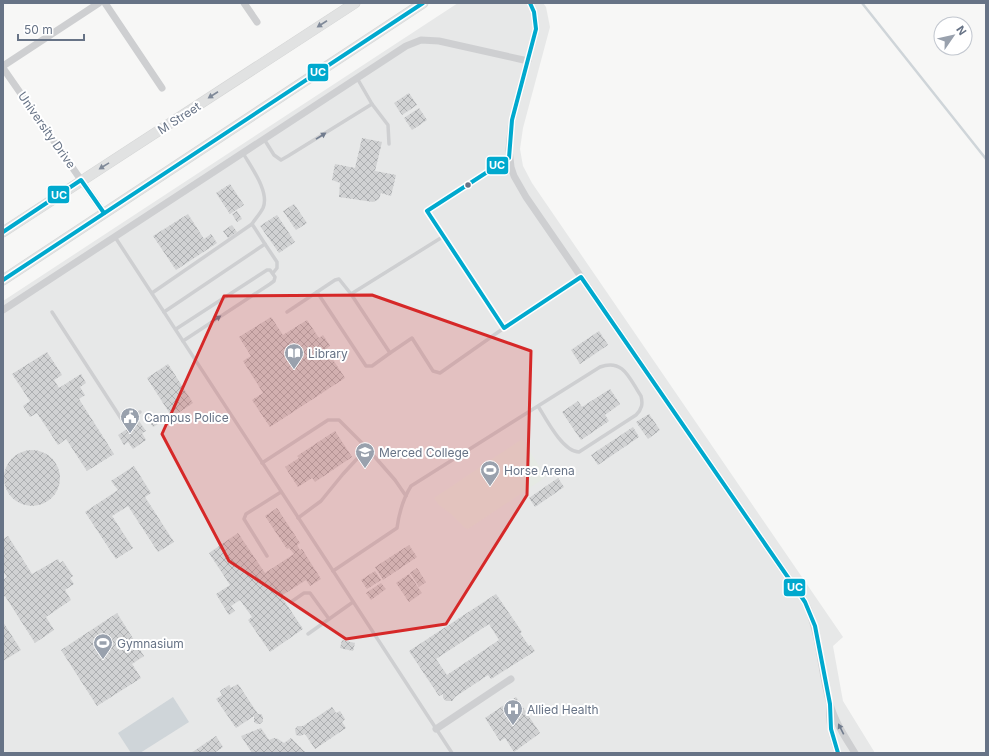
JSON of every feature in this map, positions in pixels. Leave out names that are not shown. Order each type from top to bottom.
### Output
[{"type":"street","points":[[3,67],[99,3]]},
{"type":"street","points":[[105,3],[162,88]]},
{"type":"street","points":[[244,3],[257,22]]},
{"type":"street","name":"M Street","points":[[3,232],[355,3]]},
{"type":"street","points":[[3,280],[424,3]]},
{"type":"street","points":[[530,3],[536,20],[536,29],[512,120],[509,158],[514,176],[526,197],[805,602],[815,626],[830,704],[840,730],[855,753]]},
{"type":"street","points":[[3,310],[406,46],[421,40],[439,41],[528,61]]},
{"type":"street","name":"University Drive","points":[[3,67],[104,213]]},
{"type":"street","points":[[436,729],[511,679]]},
{"type":"street","points":[[830,704],[829,715],[833,739],[838,753]]},
{"type":"lane","points":[[357,78],[372,104],[388,125],[389,144]]},
{"type":"lane","points":[[264,139],[274,154],[281,160],[372,104]]},
{"type":"lane","points":[[152,293],[252,224],[263,208],[264,197],[260,180],[243,153]]},
{"type":"lane","points":[[504,328],[427,211],[509,158]]},
{"type":"lane","points":[[252,224],[277,262],[277,268],[273,273]]},
{"type":"lane","points":[[351,294],[444,236]]},
{"type":"lane","points":[[115,237],[452,753]]},
{"type":"lane","points":[[164,312],[265,244]]},
{"type":"lane","points":[[176,329],[267,270],[270,270],[276,277],[270,284],[183,341]]},
{"type":"lane","points":[[317,292],[366,366],[372,366],[412,338],[433,371],[440,373],[581,277]]},
{"type":"lane","points":[[287,312],[339,279],[351,294],[390,353]]},
{"type":"lane","points":[[52,312],[124,423],[140,412]]},
{"type":"lane","points":[[333,572],[397,528],[399,514],[411,486],[538,406],[600,367],[608,364],[617,365],[624,371],[641,396],[642,401],[642,409],[636,414],[579,452],[572,450],[562,441],[538,406]]},
{"type":"lane","points":[[262,463],[328,420],[339,420],[367,448],[395,480],[406,496]]},
{"type":"lane","points":[[298,518],[321,501],[367,448]]},
{"type":"lane","points":[[267,556],[244,519],[246,514],[281,492]]},
{"type":"lane","points":[[291,602],[304,593],[310,593],[329,619]]},
{"type":"lane","points":[[308,634],[353,602]]},
{"type":"highlighted area","points":[[372,295],[531,351],[527,495],[446,624],[346,639],[229,561],[162,434],[224,296]]},
{"type":"shaded area","name":"Merced College","points":[[458,3],[543,3],[546,7],[550,27],[523,128],[520,149],[523,166],[532,183],[843,637],[833,646],[843,701],[875,753],[3,753],[3,301]]},
{"type":"shaded area","name":"Horse Arena","points":[[522,439],[546,477],[468,529],[439,505],[434,498]]},
{"type":"shaded area","points":[[173,697],[189,722],[140,753],[131,753],[118,733]]},
{"type":"building","points":[[409,93],[417,105],[402,115],[394,103]]},
{"type":"building","points":[[419,108],[427,120],[412,130],[404,118]]},
{"type":"building","points":[[362,138],[382,142],[375,171],[396,175],[391,196],[381,193],[379,199],[373,202],[339,197],[340,183],[332,180],[335,164],[355,168]]},
{"type":"building","points":[[230,184],[244,205],[230,214],[216,193]]},
{"type":"building","points":[[294,204],[307,223],[296,230],[283,211]]},
{"type":"building","points":[[237,211],[242,219],[237,222],[232,214]]},
{"type":"building","points":[[188,214],[204,239],[211,234],[217,243],[176,270],[153,236]]},
{"type":"building","points":[[277,215],[295,242],[279,253],[260,226]]},
{"type":"building","points":[[232,225],[237,232],[228,238],[223,231]]},
{"type":"building","name":"Library","points":[[271,317],[283,335],[307,320],[319,338],[323,335],[330,346],[326,349],[345,378],[270,427],[252,400],[263,393],[243,361],[251,356],[239,337]]},
{"type":"building","points":[[599,331],[608,345],[580,364],[571,350]]},
{"type":"building","points":[[47,352],[62,375],[54,380],[59,388],[81,374],[86,383],[80,387],[85,395],[79,399],[114,454],[87,471],[66,439],[58,445],[37,413],[30,417],[23,406],[30,401],[12,374]]},
{"type":"building","points":[[168,364],[193,403],[172,417],[147,378]]},
{"type":"building","points":[[610,389],[620,404],[605,415],[609,421],[581,440],[562,412],[578,401],[582,407]]},
{"type":"building","name":"Campus Police","points":[[151,413],[158,424],[153,427],[146,416]]},
{"type":"building","points":[[649,414],[660,430],[648,439],[636,422]]},
{"type":"building","name":"Campus Police","points":[[139,421],[146,431],[142,433],[146,440],[133,449],[128,442],[124,445],[118,435]]},
{"type":"building","points":[[633,427],[639,437],[598,465],[591,455]]},
{"type":"building","points":[[335,431],[352,457],[315,482],[312,478],[298,487],[285,467],[299,458],[297,456]]},
{"type":"building","points":[[32,450],[47,455],[55,463],[60,478],[55,493],[47,501],[32,506],[17,501],[9,493],[4,478],[9,463],[17,455]]},
{"type":"building","points":[[134,466],[151,493],[145,497],[174,542],[158,552],[128,506],[112,516],[133,548],[116,559],[85,512],[118,490],[111,481]]},
{"type":"building","points":[[558,478],[564,487],[535,507],[529,498]]},
{"type":"building","points":[[277,508],[300,543],[297,545],[300,550],[302,549],[321,579],[310,586],[306,580],[281,596],[303,629],[270,652],[248,620],[252,617],[240,600],[231,606],[235,611],[229,615],[216,594],[230,585],[209,553],[238,533],[265,573],[294,554],[289,548],[287,549],[265,516]]},
{"type":"building","points":[[8,536],[32,574],[58,559],[60,563],[63,561],[73,576],[70,578],[74,584],[65,590],[71,600],[46,617],[54,630],[35,643],[5,596],[3,597],[3,580],[7,577],[3,571],[3,539]]},
{"type":"building","points":[[409,545],[417,557],[383,580],[375,567]]},
{"type":"building","points":[[417,568],[426,582],[419,587],[410,573]]},
{"type":"building","points":[[375,571],[381,580],[367,589],[361,580]]},
{"type":"building","points":[[409,574],[422,593],[409,602],[396,583]]},
{"type":"building","points":[[381,583],[386,589],[371,600],[366,593]]},
{"type":"building","points":[[496,594],[522,632],[520,633],[529,646],[531,645],[535,651],[491,679],[488,675],[455,697],[452,701],[446,701],[443,698],[443,694],[439,696],[409,651]],"holes":[[[489,624],[499,640],[447,675],[436,659]]]},
{"type":"building","name":"Gymnasium","points":[[117,613],[144,656],[132,664],[141,678],[97,706],[61,650]]},
{"type":"building","points":[[3,622],[21,650],[3,661]]},
{"type":"building","points":[[342,640],[355,643],[353,651],[340,648]]},
{"type":"building","points":[[238,684],[258,714],[261,714],[263,717],[263,721],[260,724],[254,722],[254,716],[236,728],[216,699],[222,695],[220,691],[229,685],[231,688]]},
{"type":"building","name":"Allied Health","points":[[516,697],[540,733],[514,752],[505,738],[500,741],[485,718]]},
{"type":"building","points":[[332,707],[336,713],[340,711],[345,719],[342,722],[346,728],[315,749],[305,734],[300,736],[296,735],[295,729],[298,726],[303,726]]},
{"type":"building","points":[[261,728],[269,740],[274,738],[284,743],[291,738],[306,753],[252,753],[241,736]]},
{"type":"building","points":[[216,736],[223,747],[214,753],[191,753]]},
{"type":"waterway","points":[[862,3],[986,159]]},
{"type":"transit line","name":"UC","points":[[3,280],[423,3]]},
{"type":"transit line","name":"UC","points":[[530,3],[534,12],[536,29],[512,120],[509,158],[427,211],[504,328],[581,277],[805,602],[815,626],[830,704],[831,729],[838,753]]},
{"type":"transit line","name":"UC","points":[[3,232],[81,180],[104,213]]},
{"type":"place","name":"Library","points":[[294,370]]},
{"type":"place","name":"Campus Police","points":[[130,434]]},
{"type":"place","name":"Merced College","points":[[365,469]]},
{"type":"place","name":"Horse Arena","points":[[490,487]]},
{"type":"place","name":"Gymnasium","points":[[103,660]]},
{"type":"place","name":"Allied Health","points":[[513,726]]}]
